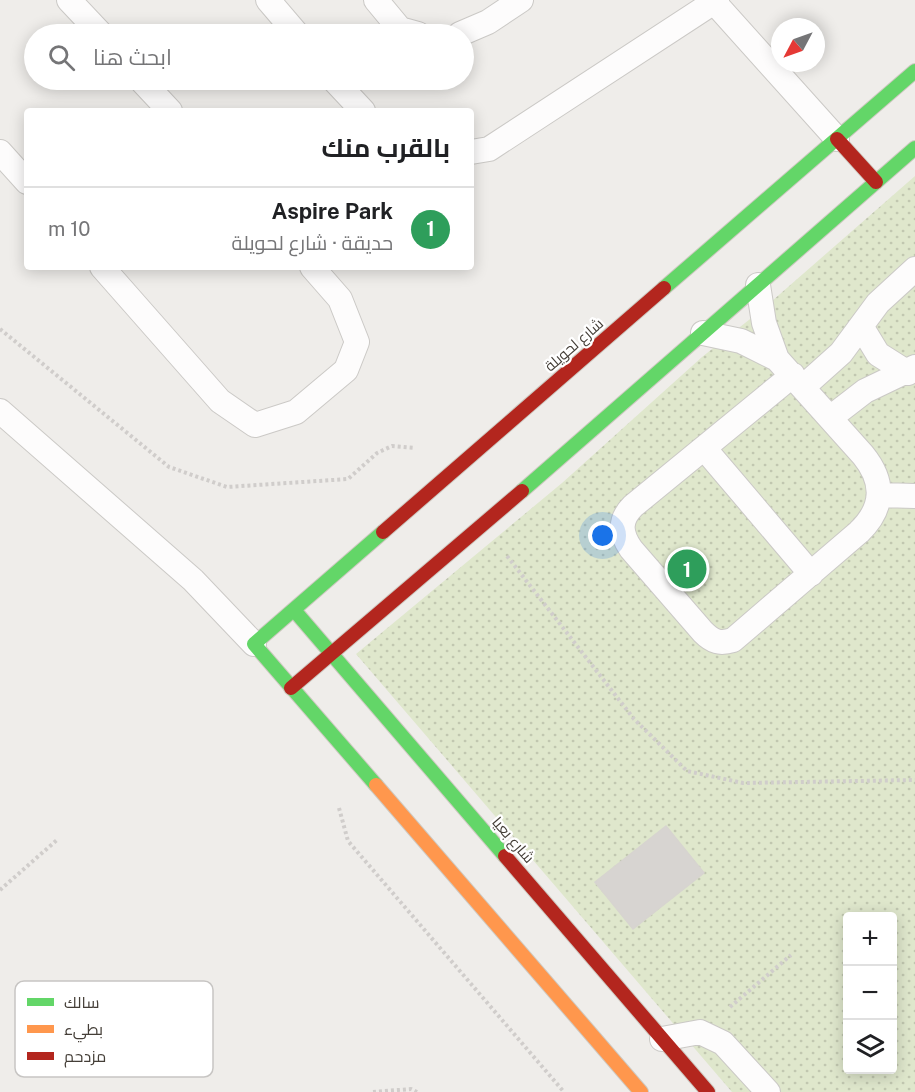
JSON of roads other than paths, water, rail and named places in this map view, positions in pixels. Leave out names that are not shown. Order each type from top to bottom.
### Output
[{"type":"street","name":"شارع لحويلة","points":[[255,644],[915,71]]},
{"type":"street","points":[[837,139],[876,182]]},
{"type":"street","points":[[291,688],[483,525],[915,148]]},
{"type":"street","name":"شارع بعيا","points":[[294,610],[708,1092]]},
{"type":"street","points":[[255,644],[641,1092]]},
{"type":"lane","points":[[69,0],[92,24]]},
{"type":"lane","points":[[268,0],[288,24]]},
{"type":"lane","points":[[376,0],[396,24]]},
{"type":"lane","points":[[474,28],[488,22],[521,0]]},
{"type":"lane","points":[[474,152],[489,149],[715,1],[837,139]]},
{"type":"lane","points":[[150,90],[167,108]]},
{"type":"lane","points":[[343,90],[360,108]]},
{"type":"lane","points":[[0,152],[24,179]]},
{"type":"lane","points":[[758,285],[764,323],[791,374],[873,467],[880,495],[869,522],[734,640],[720,643],[703,632],[631,549],[623,535],[622,527],[627,512],[791,374],[840,352],[888,292],[915,269]]},
{"type":"lane","points":[[105,270],[220,401],[255,425],[296,412],[346,370],[357,342],[340,299],[315,270]]},
{"type":"lane","points":[[861,326],[879,354],[911,370]]},
{"type":"lane","points":[[703,333],[741,341],[791,374]]},
{"type":"lane","points":[[830,418],[865,391],[911,370]]},
{"type":"lane","points":[[0,411],[193,580],[255,644]]},
{"type":"lane","points":[[704,448],[811,574]]},
{"type":"lane","points":[[880,495],[915,496]]},
{"type":"lane","points":[[662,1039],[700,1032],[723,1043],[768,1092]]},
{"type":"place","name":"Aspire Park","points":[[687,569]]}]
